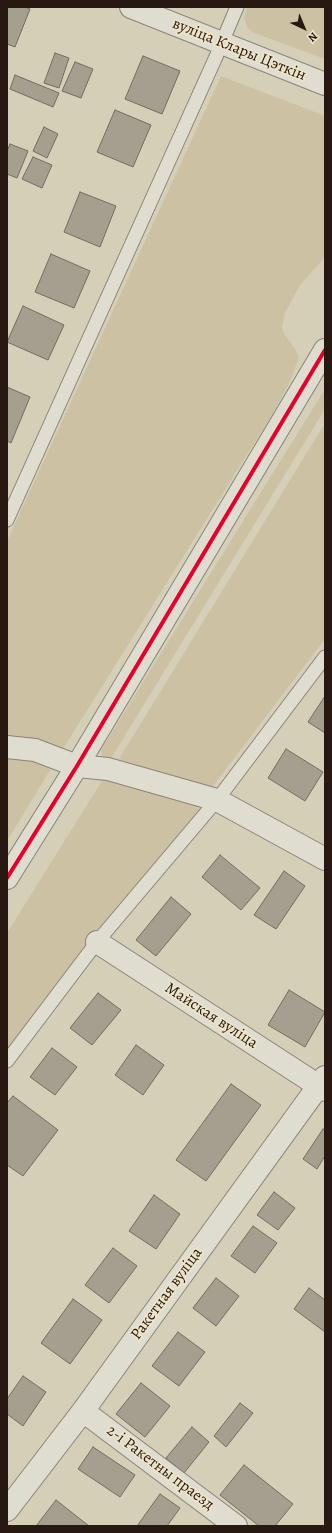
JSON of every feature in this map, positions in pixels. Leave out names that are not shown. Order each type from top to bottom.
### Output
[{"type":"street","name":"вуліца Клары Цэткін","points":[[131,7],[325,84]]},
{"type":"street","points":[[7,878],[77,766],[325,350]]},
{"type":"street","points":[[7,747],[35,750],[77,766],[108,769],[217,800],[325,859]]},
{"type":"street","name":"Майская вуліца","points":[[98,942],[323,1084]]},
{"type":"street","name":"Ракетная вуліца","points":[[7,1510],[83,1411],[323,1084]]},
{"type":"street","name":"2-і Ракетны праезд","points":[[83,1411],[236,1526]]},
{"type":"lane","points":[[7,520],[237,7]]},
{"type":"lane","points":[[7,1061],[98,942],[217,800],[325,657]]},
{"type":"shaded area","points":[[247,7],[325,7],[325,59],[252,32],[247,27],[244,18]]},
{"type":"shaded area","points":[[221,76],[325,116],[325,257],[300,285],[285,313],[282,328],[284,334],[294,347],[299,357],[289,384],[272,415],[7,841],[7,541]]},
{"type":"shaded area","points":[[325,389],[325,409],[110,760],[104,760],[101,750]]},
{"type":"shaded area","points":[[325,423],[325,639],[210,790],[119,759]]},
{"type":"shaded area","points":[[105,776],[201,808],[7,1057],[7,933]]},
{"type":"building","points":[[7,7],[25,7],[30,9],[15,47],[7,44]]},
{"type":"building","points":[[55,53],[69,58],[59,88],[44,83]]},
{"type":"building","points":[[143,56],[180,71],[162,114],[125,99]]},
{"type":"building","points":[[75,62],[93,69],[81,98],[62,91]]},
{"type":"building","points":[[15,75],[59,93],[53,107],[10,89]]},
{"type":"building","points":[[115,110],[151,125],[133,167],[97,152]]},
{"type":"building","points":[[44,127],[58,134],[47,158],[33,151]]},
{"type":"building","points":[[10,144],[28,151],[17,178],[7,174],[7,151]]},
{"type":"building","points":[[33,157],[52,165],[42,188],[22,179]]},
{"type":"building","points":[[80,192],[116,206],[100,247],[64,232]]},
{"type":"building","points":[[51,254],[90,271],[74,308],[35,292]]},
{"type":"building","points":[[23,306],[64,325],[48,360],[7,342]]},
{"type":"building","points":[[7,387],[30,397],[11,443],[7,441]]},
{"type":"building","points":[[325,696],[325,733],[308,722]]},
{"type":"building","points":[[286,749],[323,772],[305,801],[268,778]]},
{"type":"building","points":[[220,855],[260,888],[241,910],[202,877]]},
{"type":"building","points":[[284,871],[305,886],[276,929],[254,915]]},
{"type":"building","points":[[171,897],[191,914],[156,956],[136,940]]},
{"type":"building","points":[[289,990],[325,1012],[305,1047],[268,1025]]},
{"type":"building","points":[[98,993],[121,1010],[92,1045],[70,1028]]},
{"type":"building","points":[[136,1045],[164,1065],[143,1095],[115,1075]]},
{"type":"building","points":[[52,1048],[77,1067],[55,1095],[30,1077]]},
{"type":"building","points":[[231,1084],[261,1105],[206,1181],[176,1160]]},
{"type":"building","points":[[13,1096],[58,1130],[23,1176],[7,1165],[7,1103]]},
{"type":"building","points":[[323,1129],[325,1130],[325,1156],[317,1169],[303,1159]]},
{"type":"building","points":[[274,1192],[295,1208],[278,1230],[257,1215]]},
{"type":"building","points":[[154,1195],[180,1214],[156,1249],[129,1231]]},
{"type":"building","points":[[253,1226],[277,1243],[255,1273],[231,1256]]},
{"type":"building","points":[[113,1248],[137,1266],[109,1303],[85,1285]]},
{"type":"building","points":[[216,1278],[239,1296],[216,1326],[193,1308]]},
{"type":"building","points":[[309,1288],[325,1300],[325,1332],[294,1309]]},
{"type":"building","points":[[73,1299],[102,1320],[70,1364],[41,1343]]},
{"type":"building","points":[[178,1332],[205,1352],[179,1386],[152,1366]]},
{"type":"building","points":[[23,1376],[46,1392],[23,1426],[7,1414],[7,1399]]},
{"type":"building","points":[[141,1383],[170,1406],[145,1437],[116,1414]]},
{"type":"building","points":[[240,1403],[253,1413],[226,1447],[214,1436]]},
{"type":"building","points":[[192,1427],[209,1442],[184,1473],[166,1458]]},
{"type":"building","points":[[93,1447],[135,1475],[120,1497],[78,1469]]},
{"type":"building","points":[[244,1465],[293,1504],[275,1526],[259,1526],[220,1495]]},
{"type":"building","points":[[160,1494],[180,1508],[167,1526],[137,1526]]},
{"type":"building","points":[[56,1500],[89,1526],[36,1526]]},
{"type":"transit line","points":[[7,878],[77,766],[325,350]]}]
